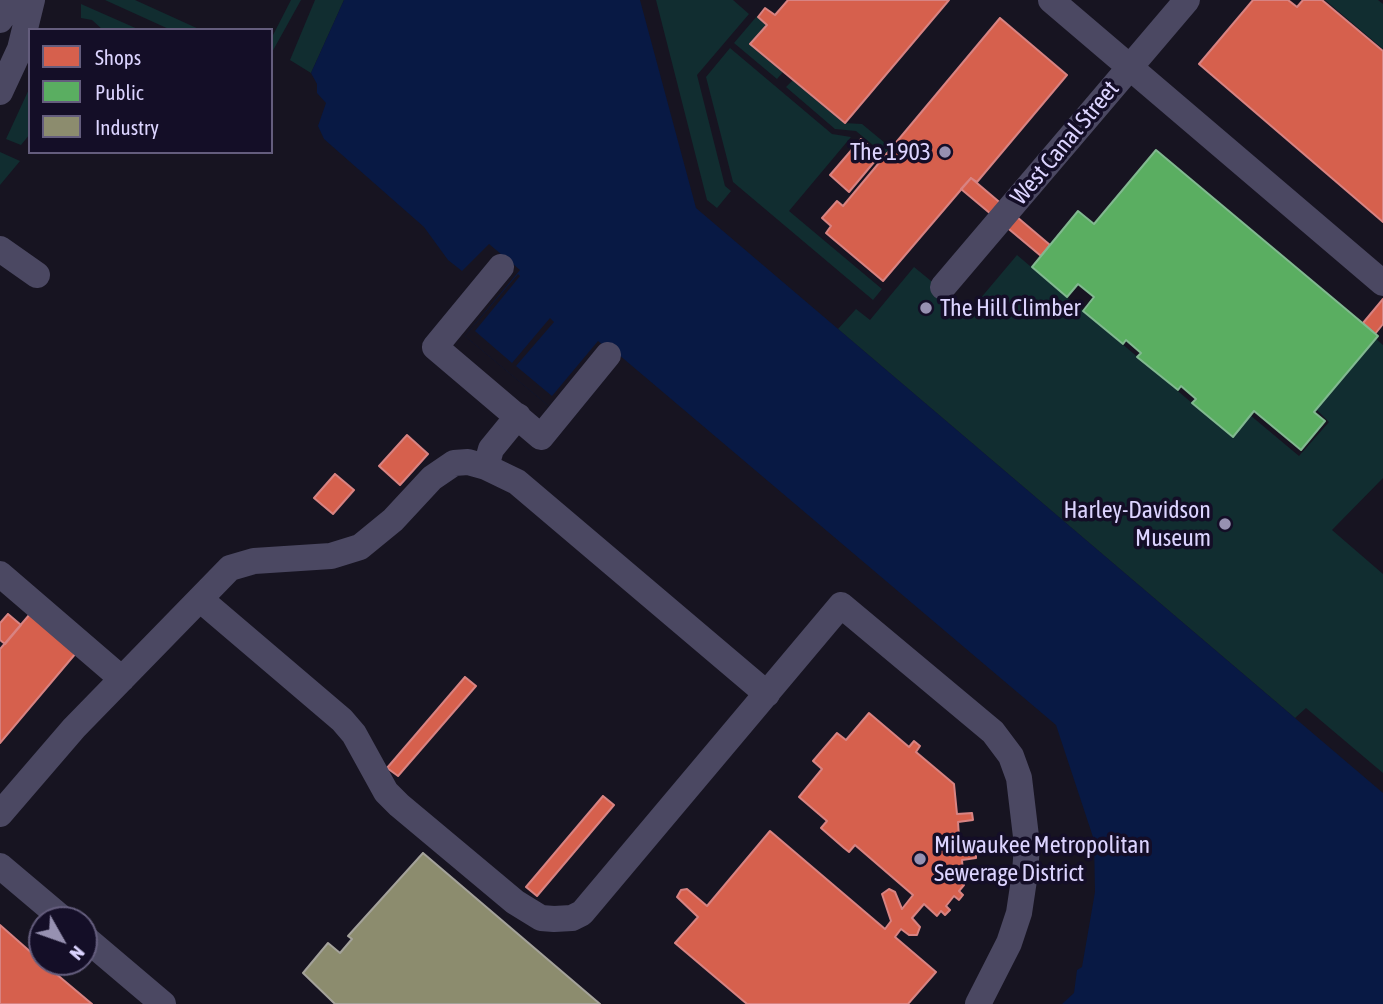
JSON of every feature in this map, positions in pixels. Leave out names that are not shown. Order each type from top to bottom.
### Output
[{"type":"street","points":[[0,20],[15,0]]},
{"type":"street","points":[[0,92],[20,49],[32,0]]},
{"type":"street","points":[[1051,0],[1383,283]]},
{"type":"street","name":"West Canal Street","points":[[943,287],[1187,0]]},
{"type":"street","points":[[0,249],[37,275]]},
{"type":"street","points":[[501,268],[435,347],[541,436],[608,355]]},
{"type":"street","points":[[486,467],[491,449],[518,416]]},
{"type":"street","points":[[0,814],[74,728],[230,568],[241,562],[331,556],[360,547],[394,520],[443,469],[468,462],[486,467],[517,482],[767,694]]},
{"type":"street","points":[[0,575],[122,679]]},
{"type":"street","points":[[200,599],[342,720],[354,734],[386,792],[399,806],[515,902],[541,918],[572,918],[582,913],[841,605],[1003,743],[1019,778],[1027,845],[1019,913],[1009,943],[978,1004]]},
{"type":"street","points":[[0,866],[47,906]]},
{"type":"street","points":[[98,949],[163,1004]]},
{"type":"green space","points":[[105,0],[135,0],[197,28],[167,28]]},
{"type":"green space","points":[[291,0],[301,0],[273,50],[273,35]]},
{"type":"green space","points":[[315,0],[344,0],[311,73],[290,60]]},
{"type":"green space","points":[[656,0],[733,0],[749,14],[697,75],[725,186],[731,191],[717,208],[707,200]]},
{"type":"green space","points":[[1325,0],[1378,0],[1383,4],[1383,49]]},
{"type":"green space","points":[[81,4],[135,28],[101,28],[92,20],[81,18]]},
{"type":"green space","points":[[757,16],[767,25],[751,44],[783,72],[777,79],[734,43]]},
{"type":"green space","points":[[730,48],[832,134],[851,137],[789,211],[882,289],[873,300],[733,182],[706,77]]},
{"type":"green space","points":[[793,80],[844,123],[862,124],[891,148],[885,155],[856,131],[835,129],[786,87]]},
{"type":"green space","points":[[28,91],[28,136],[21,145],[6,139]]},
{"type":"green space","points":[[0,152],[20,161],[0,185]]},
{"type":"green space","points":[[1017,255],[1192,403],[1250,415],[1299,456],[1329,422],[1316,409],[1375,338],[1383,345],[1383,478],[1332,530],[1383,574],[1383,773],[1306,708],[1295,718],[838,329],[856,309],[870,320],[914,267],[969,312]]},
{"type":"water","points":[[344,0],[640,0],[696,208],[1383,793],[1383,1004],[1062,1004],[1074,993],[1077,970],[1082,967],[1095,892],[1094,840],[1056,725],[605,343],[550,407],[465,336],[520,270],[489,244],[462,271],[448,260],[424,227],[324,139],[318,126],[326,103],[317,93],[317,84],[311,73]]},
{"type":"pier","points":[[518,274],[520,276],[475,331],[512,363],[550,318],[554,322],[516,366],[552,396],[598,341],[603,345],[550,407],[465,336]]},
{"type":"building: Shops","points":[[788,0],[949,0],[845,123],[750,44],[767,25],[758,17],[765,8],[775,15]]},
{"type":"building: Shops","points":[[1253,0],[1288,0],[1297,7],[1303,0],[1322,0],[1383,51],[1383,222],[1199,64]]},
{"type":"building: Shops","name":"The 1903","points":[[1000,18],[1067,75],[977,182],[971,178],[883,281],[826,233],[831,226],[822,218],[837,201],[843,206]]},
{"type":"building: Shops","points":[[861,139],[880,155],[849,192],[830,175]]},
{"type":"building: Shops","points":[[971,178],[1050,245],[1041,256],[961,189]]},
{"type":"building: Shops","points":[[1383,299],[1383,324],[1375,334],[1363,323]]},
{"type":"building: Shops","points":[[407,435],[428,454],[400,485],[379,466]]},
{"type":"building: Shops","points":[[335,474],[354,490],[333,514],[314,498]]},
{"type":"building: Shops","points":[[8,614],[21,625],[5,644],[0,640],[0,623]]},
{"type":"building: Shops","points":[[30,614],[76,653],[0,743],[0,649]]},
{"type":"building: Shops","points":[[465,677],[476,686],[398,776],[387,768]]},
{"type":"building: Shops","name":"Milwaukee Metropolitan Sewerage District","points":[[869,713],[909,747],[914,741],[920,746],[916,752],[954,784],[957,814],[972,813],[973,820],[958,822],[960,852],[976,851],[976,858],[962,860],[964,885],[959,891],[963,895],[959,900],[954,896],[946,906],[950,910],[945,915],[941,911],[937,916],[924,904],[912,918],[920,927],[917,935],[909,935],[901,929],[895,937],[936,972],[908,1004],[747,1004],[675,943],[698,917],[677,897],[681,890],[687,889],[707,906],[770,831],[885,929],[891,921],[882,894],[889,889],[895,892],[902,909],[913,895],[855,845],[849,852],[844,848],[821,828],[827,821],[799,797],[822,769],[813,761],[837,733],[846,740]]},
{"type":"building: Shops","points":[[603,796],[614,805],[537,896],[526,887]]},
{"type":"building: Shops","points":[[0,925],[28,950],[28,976],[59,976],[92,1004],[0,1004]]},
{"type":"building: Public","name":"Harley-Davidson Museum","points":[[1156,150],[1378,336],[1314,412],[1325,421],[1301,450],[1254,411],[1233,437],[1192,403],[1196,399],[1181,386],[1178,390],[1137,357],[1141,353],[1126,340],[1123,344],[1083,311],[1094,297],[1078,284],[1067,297],[1032,267],[1078,211],[1094,224]]},
{"type":"building: Industry","points":[[423,853],[600,1004],[335,1004],[303,973],[328,943],[340,953],[352,939],[348,936]]},
{"type":"place","name":"The 1903","points":[[945,152]]},
{"type":"place","name":"The Hill Climber","points":[[926,308]]},
{"type":"place","name":"Harley-Davidson Museum","points":[[1225,524]]},
{"type":"place","name":"Milwaukee Metropolitan Sewerage District","points":[[920,859]]}]
